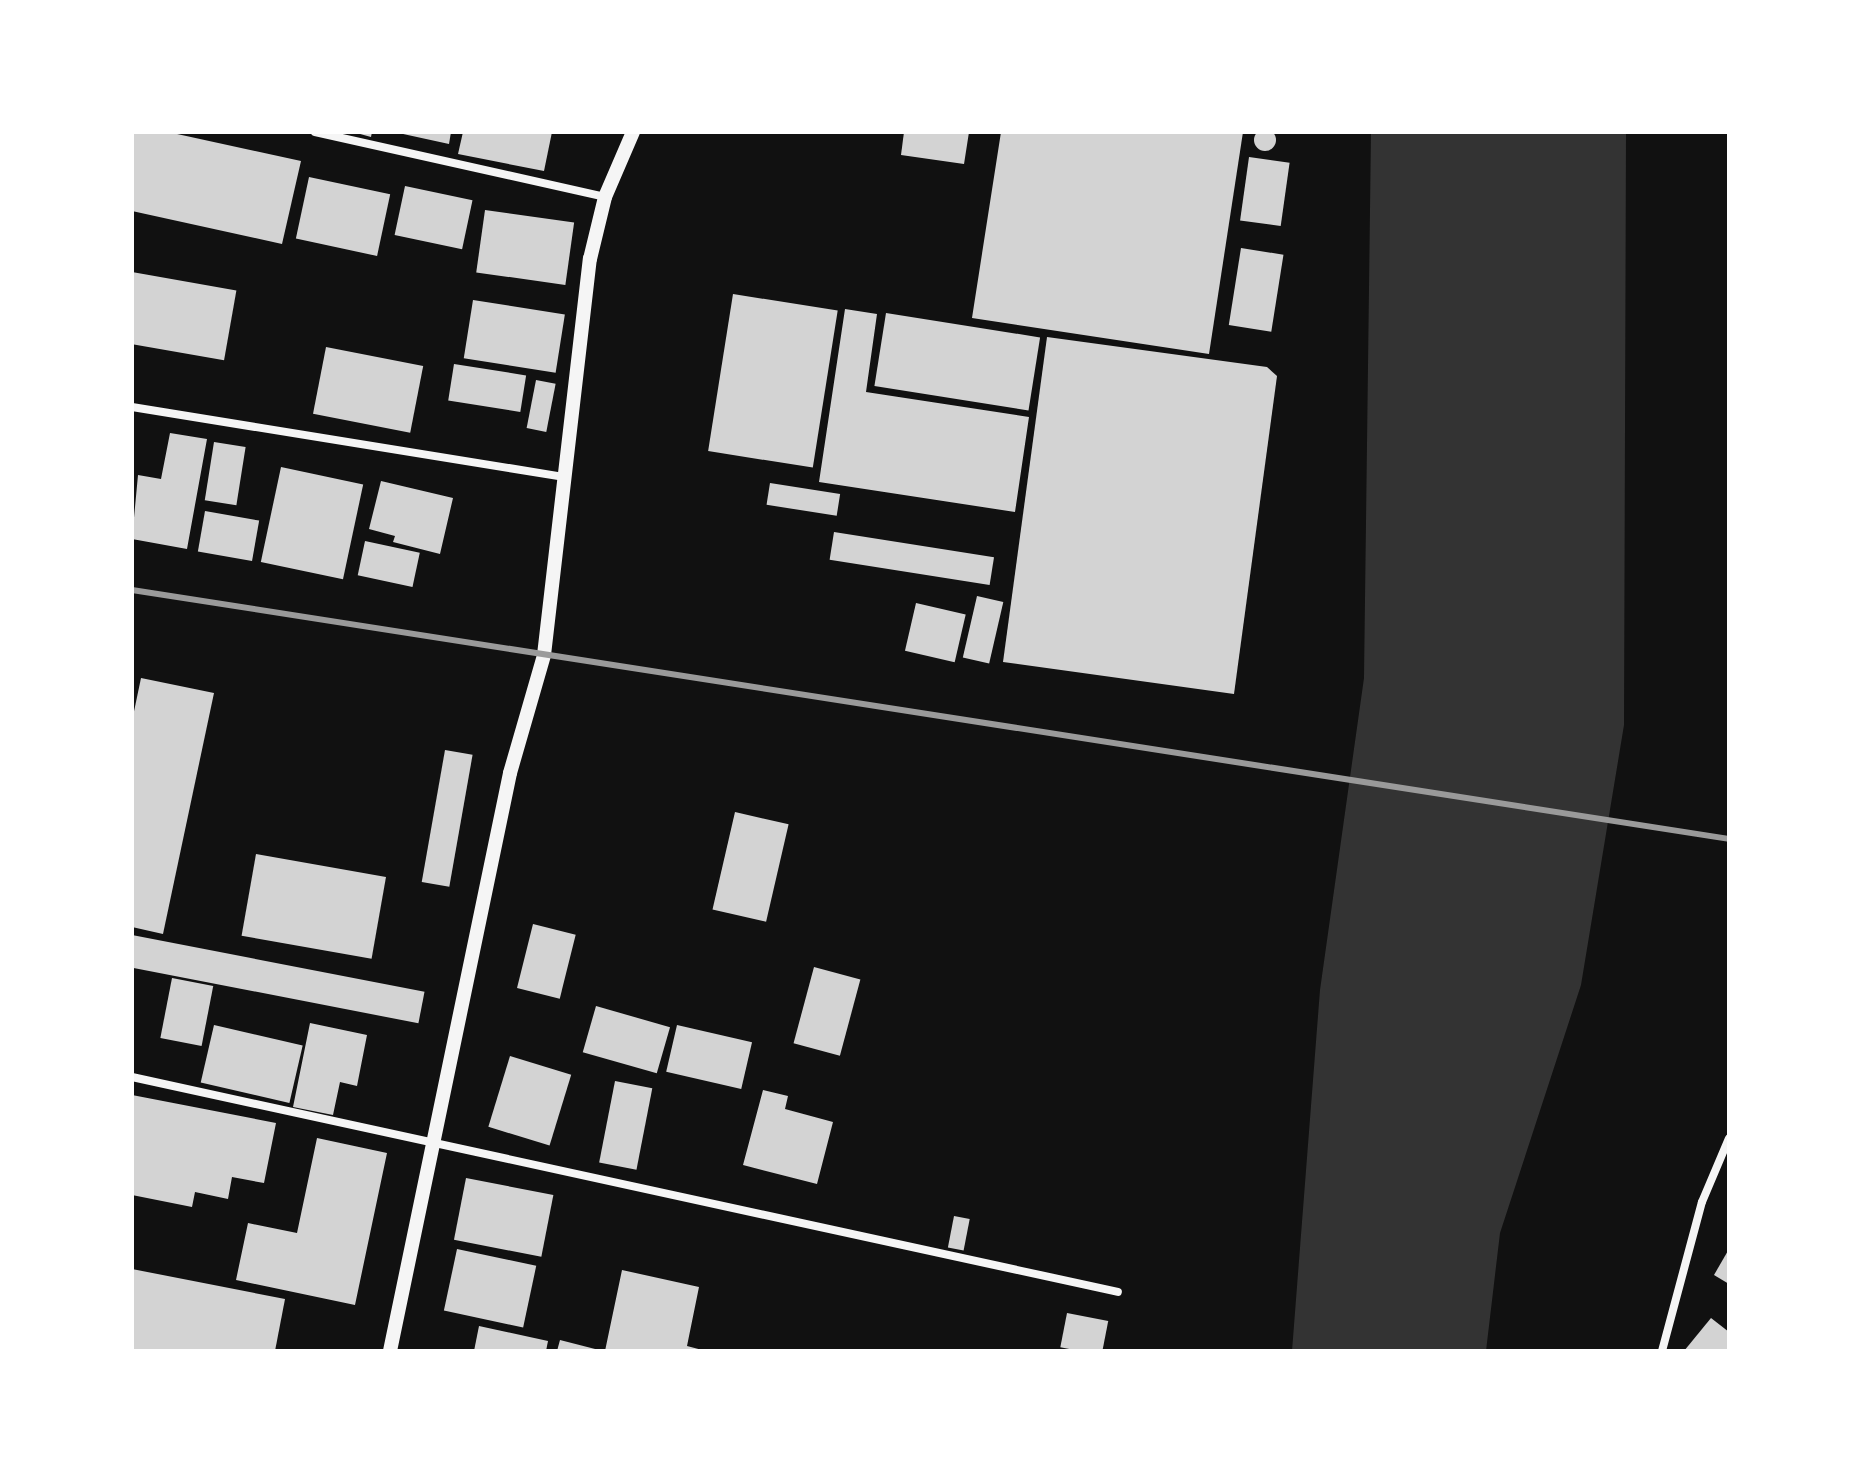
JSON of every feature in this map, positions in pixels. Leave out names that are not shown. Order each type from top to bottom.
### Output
[{"type":"street","points":[[315,132],[605,197]]},
{"type":"street","points":[[390,1351],[510,773],[544,655],[568,477],[590,259],[605,197],[633,132]]},
{"type":"street","points":[[132,407],[568,477]]},
{"type":"street","points":[[132,1077],[1118,1292]]},
{"type":"street","points":[[1662,1351],[1702,1202],[1729,1138]]},
{"type":"shaded area","points":[[1371,132],[1626,132],[1624,725],[1581,985],[1500,1233],[1486,1351],[1292,1351],[1320,990],[1364,678]]},
{"type":"building","points":[[1265,129],[1273,132],[1276,140],[1273,148],[1265,151],[1257,148],[1254,140],[1257,132]]},
{"type":"building","points":[[132,132],[168,132],[301,161],[282,244],[132,211]]},
{"type":"building","points":[[353,132],[372,132],[371,137]]},
{"type":"building","points":[[394,132],[451,132],[449,144]]},
{"type":"building","points":[[463,132],[552,132],[544,171],[458,154]]},
{"type":"building","points":[[904,132],[969,132],[964,164],[901,155]]},
{"type":"building","points":[[1001,132],[1243,132],[1209,354],[972,318]]},
{"type":"building","points":[[1249,157],[1290,163],[1281,226],[1240,220]]},
{"type":"building","points":[[309,177],[390,194],[377,256],[296,239]]},
{"type":"building","points":[[405,186],[472,200],[462,249],[395,235]]},
{"type":"building","points":[[485,210],[574,223],[565,285],[476,272]]},
{"type":"building","points":[[1241,248],[1283,255],[1271,332],[1229,325]]},
{"type":"building","points":[[132,272],[236,290],[224,360],[132,344]]},
{"type":"building","points":[[733,294],[838,311],[813,468],[708,451]]},
{"type":"building","points":[[473,300],[565,315],[556,373],[464,358]]},
{"type":"building","points":[[845,309],[877,314],[866,392],[1029,417],[1015,512],[819,482]]},
{"type":"building","points":[[886,313],[1040,337],[1029,410],[874,386]]},
{"type":"building","points":[[1047,337],[1267,367],[1277,376],[1234,694],[1003,662]]},
{"type":"building","points":[[326,347],[423,366],[410,433],[313,414]]},
{"type":"building","points":[[454,364],[526,375],[520,412],[448,401]]},
{"type":"building","points":[[536,380],[556,384],[546,432],[527,428]]},
{"type":"building","points":[[170,433],[207,439],[187,549],[132,539],[138,475],[161,479]]},
{"type":"building","points":[[214,442],[246,447],[236,505],[205,500]]},
{"type":"building","points":[[281,467],[363,484],[343,579],[261,562]]},
{"type":"building","points":[[381,481],[453,498],[440,554],[393,542],[395,536],[369,529]]},
{"type":"building","points":[[770,483],[840,494],[837,516],[767,505]]},
{"type":"building","points":[[205,511],[259,521],[252,561],[198,551]]},
{"type":"building","points":[[834,532],[994,557],[990,585],[830,560]]},
{"type":"building","points":[[365,541],[420,553],[412,587],[358,575]]},
{"type":"building","points":[[977,596],[1003,602],[989,663],[963,657]]},
{"type":"building","points":[[916,603],[966,614],[955,662],[905,651]]},
{"type":"building","points":[[141,678],[214,693],[163,934],[132,927],[132,721]]},
{"type":"building","points":[[445,750],[473,755],[449,887],[422,882]]},
{"type":"building","points":[[735,812],[789,824],[766,922],[713,909]]},
{"type":"building","points":[[256,854],[386,877],[372,959],[242,936]]},
{"type":"building","points":[[533,924],[576,935],[560,999],[517,988]]},
{"type":"building","points":[[132,935],[425,992],[418,1023],[132,968]]},
{"type":"building","points":[[814,967],[860,979],[840,1056],[794,1043]]},
{"type":"building","points":[[172,978],[213,986],[202,1046],[160,1038]]},
{"type":"building","points":[[596,1006],[670,1027],[657,1073],[583,1052]]},
{"type":"building","points":[[310,1023],[367,1035],[357,1086],[340,1082],[333,1115],[293,1107]]},
{"type":"building","points":[[214,1025],[303,1045],[289,1103],[201,1082]]},
{"type":"building","points":[[677,1025],[752,1042],[741,1089],[666,1072]]},
{"type":"building","points":[[510,1056],[571,1075],[550,1145],[488,1127]]},
{"type":"building","points":[[615,1081],[652,1088],[636,1170],[599,1162]]},
{"type":"building","points":[[763,1090],[788,1096],[785,1109],[833,1122],[817,1184],[743,1165]]},
{"type":"building","points":[[132,1095],[276,1123],[264,1183],[232,1177],[228,1199],[195,1192],[192,1207],[132,1195]]},
{"type":"building","points":[[317,1138],[387,1153],[355,1305],[236,1280],[248,1223],[297,1233]]},
{"type":"building","points":[[466,1178],[553,1195],[541,1257],[454,1240]]},
{"type":"building","points":[[954,1216],[970,1219],[964,1250],[948,1247]]},
{"type":"building","points":[[457,1249],[536,1266],[523,1327],[444,1311]]},
{"type":"building","points":[[1729,1249],[1729,1284],[1714,1275]]},
{"type":"building","points":[[132,1269],[285,1299],[275,1351],[132,1351]]},
{"type":"building","points":[[622,1270],[699,1287],[687,1346],[706,1351],[605,1351]]},
{"type":"building","points":[[1067,1313],[1108,1321],[1102,1351],[1060,1347]]},
{"type":"building","points":[[1711,1318],[1729,1332],[1729,1351],[1684,1351]]},
{"type":"building","points":[[479,1326],[548,1341],[546,1351],[474,1351]]},
{"type":"building","points":[[560,1340],[599,1350],[599,1351],[557,1351]]},
{"type":"railway","points":[[132,590],[1729,839]]}]
